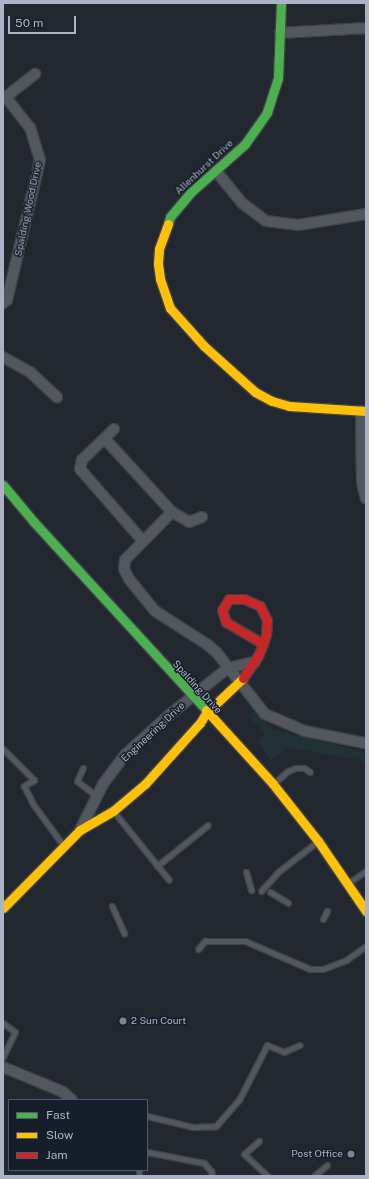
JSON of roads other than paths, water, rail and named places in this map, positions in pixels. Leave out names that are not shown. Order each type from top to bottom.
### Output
[{"type":"street","name":"Allenhurst Drive","points":[[281,3],[278,78],[267,112],[245,144],[190,193],[170,217],[159,249],[158,264],[160,279],[170,308],[204,346],[255,392],[272,401],[289,406],[364,411]]},
{"type":"street","points":[[280,33],[366,28]]},
{"type":"street","points":[[4,98],[35,74]]},
{"type":"street","name":"Spalding Wood Drive","points":[[3,303],[7,300],[40,160],[30,128],[4,98]]},
{"type":"street","points":[[216,171],[242,203],[266,221],[298,225],[366,214]]},
{"type":"street","points":[[3,357],[30,372],[57,397]]},
{"type":"street","points":[[364,411],[362,483],[366,499]]},
{"type":"street","points":[[114,429],[82,460],[80,469],[142,540]]},
{"type":"street","points":[[105,439],[172,512],[188,522],[202,517]]},
{"type":"street","name":"Spalding Drive","points":[[3,485],[34,522],[191,697],[273,784],[318,841],[366,911]]},
{"type":"street","points":[[172,512],[142,540],[125,560],[124,569],[129,579],[155,611],[208,645],[240,681],[265,714],[305,731],[364,743]]},
{"type":"street","name":"Engineering Drive","points":[[3,908],[80,830],[113,811],[145,784],[200,723],[206,713],[240,681],[255,662],[263,644],[267,620],[260,606],[244,599],[230,599],[222,610],[226,622],[263,644]]},
{"type":"street","points":[[228,668],[255,662]]},
{"type":"street","name":"Engineering Drive","points":[[80,830],[103,784],[126,754],[168,716],[228,668]]},
{"type":"street","points":[[3,1067],[63,1092],[71,1099]]},
{"type":"lane","points":[[3,749],[34,780],[24,786],[33,804],[64,846]]},
{"type":"lane","points":[[83,768],[77,781],[96,796]]},
{"type":"lane","points":[[273,784],[288,771],[296,768],[304,768],[310,772]]},
{"type":"lane","points":[[113,811],[169,880]]},
{"type":"lane","points":[[157,866],[208,825]]},
{"type":"lane","points":[[261,891],[278,872],[318,841]]},
{"type":"lane","points":[[347,884],[366,871]]},
{"type":"lane","points":[[246,872],[251,890]]},
{"type":"lane","points":[[270,892],[288,903]]},
{"type":"lane","points":[[112,906],[124,933]]},
{"type":"lane","points":[[323,919],[327,911]]},
{"type":"lane","points":[[198,949],[205,941],[245,941],[310,968],[323,969],[346,960],[366,946]]},
{"type":"lane","points":[[3,1023],[15,1032],[3,1058]]},
{"type":"lane","points":[[148,1116],[193,1127],[216,1126],[239,1100],[267,1045],[284,1052],[300,1045]]},
{"type":"lane","points":[[259,1141],[244,1154],[268,1176]]},
{"type":"lane","points":[[148,1152],[204,1163],[211,1171],[212,1176]]},
{"type":"lane","points":[[314,1176],[327,1165]]},
{"type":"place","name":"2 Sun Court","points":[[123,1021]]},
{"type":"place","name":"Post Office","points":[[351,1154]]}]
